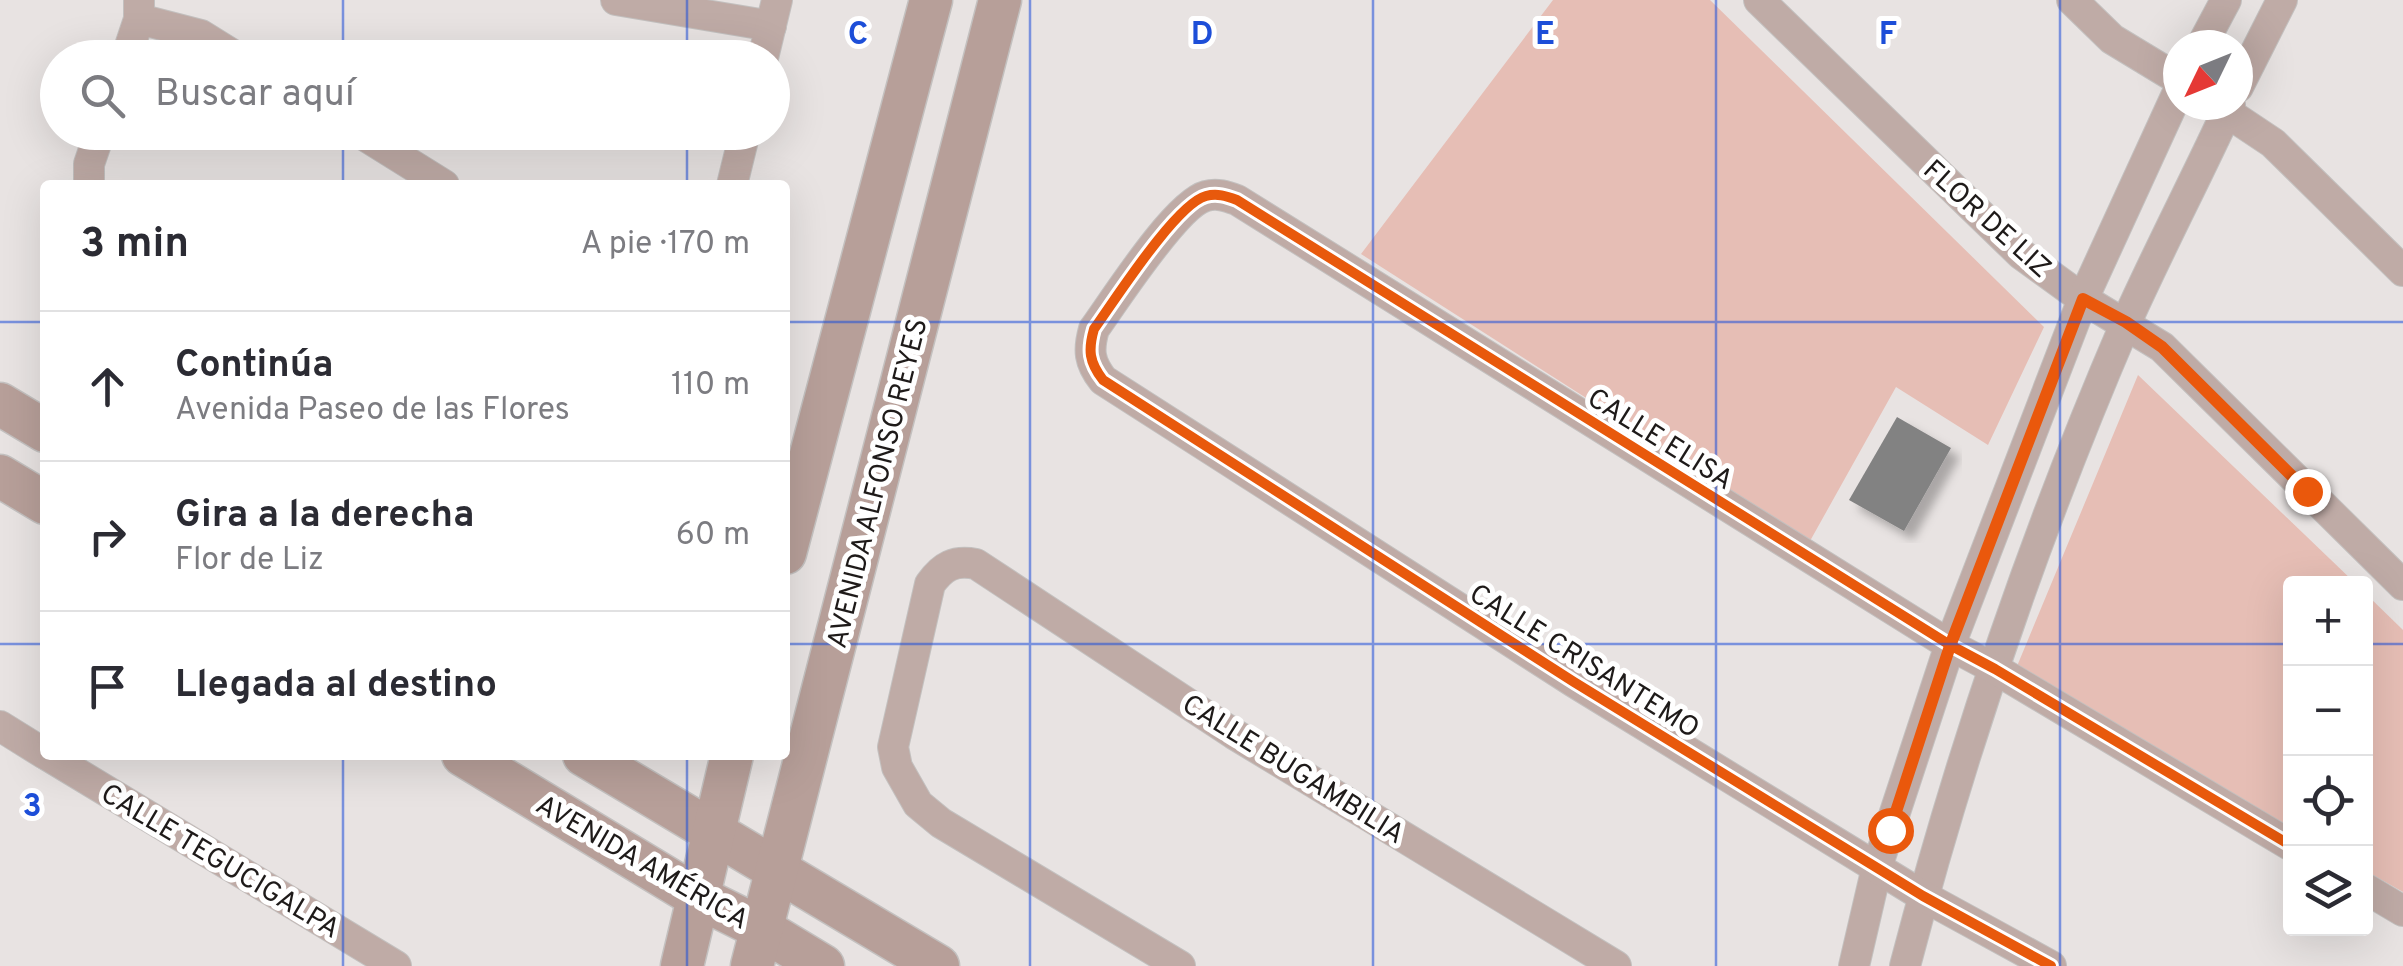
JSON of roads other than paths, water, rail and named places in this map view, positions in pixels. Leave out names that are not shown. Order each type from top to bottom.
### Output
[{"type":"street","points":[[616,0],[774,13],[767,40]]},
{"type":"street","points":[[790,534],[930,0]]},
{"type":"street","name":"AVENIDA ALFONSO REYES","points":[[756,947],[1000,0]]},
{"type":"street","name":"FLOR DE LIZ","points":[[1759,0],[2021,254],[2175,359],[2403,585]]},
{"type":"street","points":[[2072,0],[2112,40],[2163,71]]},
{"type":"street","points":[[2210,30],[2226,0]]},
{"type":"street","points":[[2253,55],[2282,0]]},
{"type":"street","points":[[131,40],[139,9],[209,40]]},
{"type":"street","points":[[1854,966],[1877,867],[1950,646],[2083,299],[2165,120]]},
{"type":"street","points":[[1905,966],[1923,896],[2057,491],[2126,322],[2220,120]]},
{"type":"street","points":[[2248,120],[2403,271]]},
{"type":"street","points":[[89,180],[88,164],[93,150]]},
{"type":"street","points":[[388,150],[436,180]]},
{"type":"street","points":[[733,180],[741,150]]},
{"type":"street","name":"CALLE ELISA","points":[[1103,380],[1093,366],[1089,350],[1094,329],[1181,212],[1204,196],[1220,194],[1237,200],[1950,646],[1996,669],[2283,841]]},
{"type":"street","name":"CALLE CRISANTEMO","points":[[1103,380],[1480,623],[1923,896],[2052,966]]},
{"type":"street","points":[[0,404],[40,428]]},
{"type":"street","points":[[0,476],[40,500]]},
{"type":"street","name":"CALLE BUGAMBILIA","points":[[1180,966],[971,843],[918,804],[897,767],[893,747],[930,584],[949,565],[976,564],[1234,734],[1616,966]]},
{"type":"street","name":"CALLE TEGUCIGALPA","points":[[0,726],[40,750]]},
{"type":"street","name":"CALLE TEGUCIGALPA","points":[[56,760],[396,966]]},
{"type":"street","name":"AVENIDA AMÉRICA","points":[[471,760],[696,896],[756,947],[823,966]]},
{"type":"street","points":[[592,760],[938,966]]},
{"type":"street","points":[[682,966],[731,760]]},
{"type":"street","points":[[2373,893],[2403,911]]}]
